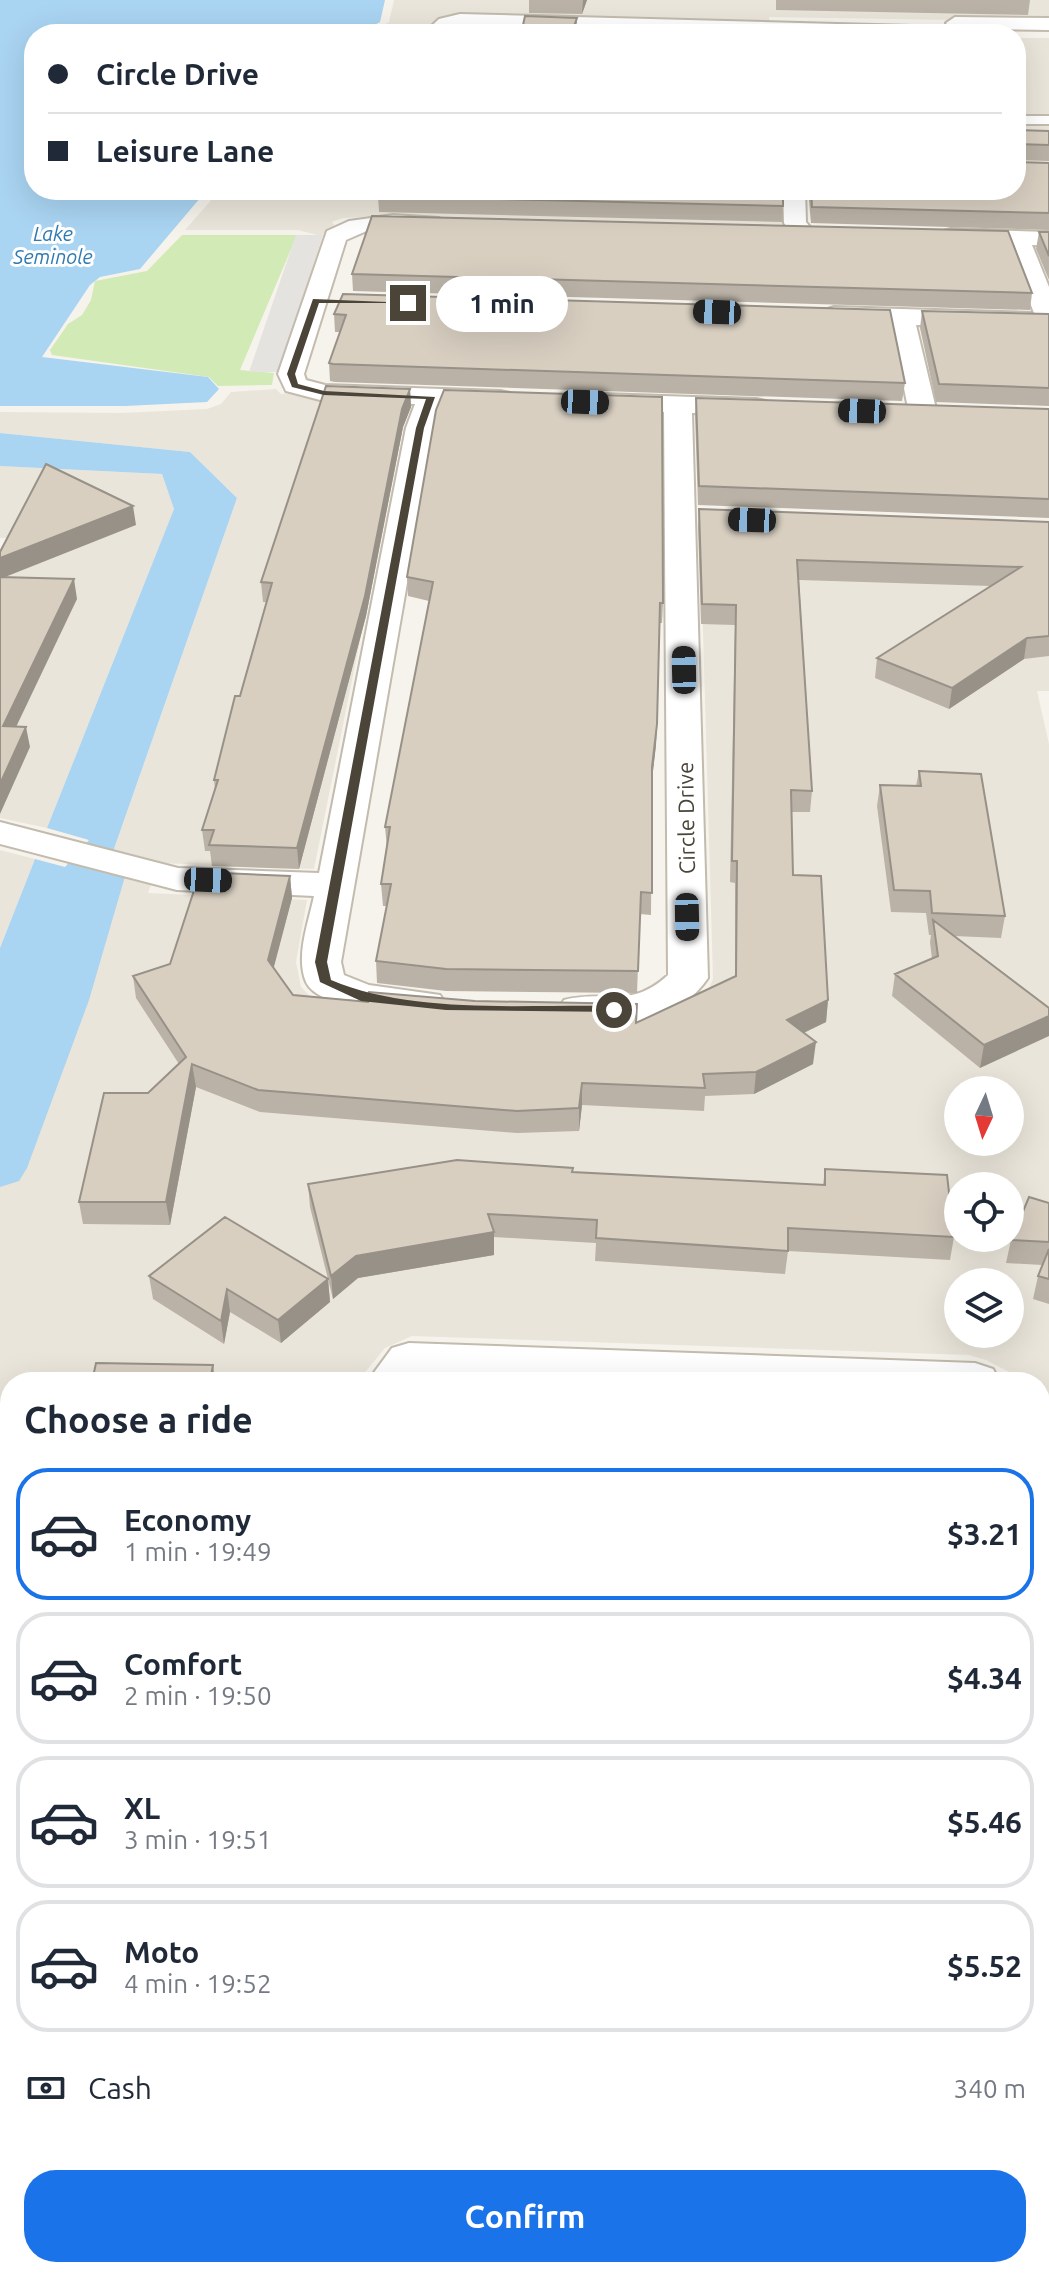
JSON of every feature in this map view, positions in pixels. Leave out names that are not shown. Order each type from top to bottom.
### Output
[{"type":"street","points":[[444,24],[460,19],[636,24]]},
{"type":"street","points":[[780,20],[1049,24]]},
{"type":"street","points":[[1026,35],[1049,34]]},
{"type":"street","points":[[771,231],[810,232],[795,223],[794,200]]},
{"type":"street","points":[[457,223],[379,222],[349,225],[335,236],[291,374],[295,385],[324,393],[523,400]]},
{"type":"street","points":[[925,236],[1049,239]]},
{"type":"street","points":[[807,314],[1049,320],[1017,238]]},
{"type":"street","points":[[316,300],[347,301]]},
{"type":"street","points":[[902,317],[923,413]]},
{"type":"street","points":[[431,397],[420,428],[321,962],[326,982],[361,997],[461,1007]]},
{"type":"street","points":[[570,401],[785,408]]},
{"type":"street","name":"Circle Drive","points":[[552,1009],[642,1010],[672,995],[688,978],[695,517],[678,405]]},
{"type":"street","points":[[892,412],[954,414]]},
{"type":"street","points":[[0,833],[177,879],[334,885]]},
{"type":"street","points":[[400,1372],[409,1361],[705,1372]]},
{"type":"lane","points":[[1026,120],[1049,120]]},
{"type":"shaded area","points":[[394,0],[1049,0],[1049,19],[1022,21],[769,17],[770,23],[826,24],[733,24],[450,15],[432,24],[386,24],[389,22]]},
{"type":"shaded area","points":[[1026,28],[1049,28],[1026,30]]},
{"type":"shaded area","points":[[1026,38],[1049,38],[1049,165],[1026,164]]},
{"type":"shaded area","points":[[211,200],[781,200],[783,226],[381,216],[343,218],[332,222],[334,225],[321,236],[298,230],[185,230]]},
{"type":"shaded area","points":[[296,235],[323,235],[278,372],[249,372]]},
{"type":"shaded area","points":[[276,389],[281,394],[291,393],[321,401],[411,404],[403,427],[314,869],[159,863],[148,893],[307,900],[296,962],[301,987],[311,997],[355,1014],[642,1028],[687,1010],[709,988],[713,979],[700,527],[1049,539],[1049,691],[1037,691],[1049,744],[1049,1372],[1009,1372],[969,1355],[412,1336],[385,1348],[365,1372],[0,1372],[0,1174],[237,498],[190,452],[0,433],[0,412],[122,413],[207,409],[221,404],[231,392]]},
{"type":"shaded area","points":[[0,466],[162,474],[174,509],[47,828],[0,818],[0,556],[9,538],[0,538]]},
{"type":"shaded area","points":[[0,850],[35,859],[0,948]]},
{"type":"green space","points":[[182,235],[297,235],[240,370],[274,373],[272,385],[218,386],[209,377],[52,355],[50,350],[68,324],[82,315],[91,300],[95,281],[147,271]]},
{"type":"water","name":"Lake Seminole","points":[[0,0],[385,0],[380,22],[376,24],[24,24],[24,200],[198,200],[140,269],[100,277],[90,285],[42,357],[208,377],[219,389],[207,402],[125,406],[0,406]]},
{"type":"water","points":[[0,433],[190,452],[237,498],[0,1174],[0,948],[35,859],[65,867],[89,840],[47,828],[174,509],[162,474],[0,466]]},
{"type":"building","points":[[525,16],[577,18],[575,24],[523,24]]},
{"type":"building","points":[[1026,130],[1049,131],[1049,145],[1026,144]]},
{"type":"building","points":[[1026,162],[1049,163],[1049,213],[812,207],[812,200],[1026,200]]},
{"type":"building","points":[[540,200],[783,200],[783,206]]},
{"type":"building","points":[[372,216],[1008,231],[1032,293],[352,274]]},
{"type":"building","points":[[1039,232],[1049,232],[1049,256]]},
{"type":"building","points":[[343,294],[890,310],[905,383],[333,364],[329,363],[346,315],[334,314]]},
{"type":"building","points":[[922,311],[1049,314],[1049,388],[939,384]]},
{"type":"building","points":[[326,386],[410,389],[402,409],[365,596],[297,848],[209,845],[214,830],[202,830],[218,780],[214,780],[235,696],[240,696],[272,583],[261,582]]},
{"type":"building","points":[[444,390],[662,397],[663,603],[660,603],[657,724],[652,767],[652,893],[641,892],[638,971],[446,969],[376,961],[391,884],[381,884],[390,827],[385,827],[433,582],[407,577],[436,410]]},
{"type":"building","points":[[696,398],[1049,409],[1049,499],[699,486]]},
{"type":"building","points":[[46,464],[133,506],[0,558],[0,552]]},
{"type":"building","points":[[699,509],[1049,522],[1049,636],[1027,638],[952,688],[877,658],[1021,567],[797,560],[812,791],[791,790],[793,875],[821,876],[828,1000],[787,1020],[816,1042],[756,1072],[703,1074],[705,1088],[582,1083],[579,1108],[517,1111],[258,1090],[192,1064],[166,1202],[79,1202],[104,1093],[148,1093],[186,1057],[133,976],[170,964],[200,872],[290,876],[268,960],[293,995],[368,1002],[369,992],[475,1001],[637,1004],[636,1023],[736,976],[737,861],[732,861],[736,605],[702,604]]},
{"type":"building","points":[[0,577],[74,579],[3,726],[26,727],[0,784]]},
{"type":"building","points":[[919,771],[981,774],[1005,916],[932,913],[930,891],[894,890],[880,785],[921,786]]},
{"type":"building","points":[[933,920],[1049,1008],[1049,1016],[984,1045],[895,974],[938,956]]},
{"type":"building","points":[[457,1160],[573,1168],[572,1172],[825,1185],[825,1169],[944,1175],[944,1236],[788,1228],[788,1251],[596,1238],[597,1220],[488,1214],[494,1232],[356,1256],[331,1276],[308,1184]]},
{"type":"building","points":[[1029,1197],[1049,1203],[1049,1242],[1024,1241],[1024,1209]]},
{"type":"building","points":[[225,1217],[328,1279],[278,1320],[227,1289],[221,1321],[149,1276]]},
{"type":"building","points":[[1049,1249],[1049,1279],[1038,1276]]},
{"type":"building","points":[[96,1363],[213,1365],[212,1372],[94,1372]]},
{"type":"waterway","points":[[0,1168],[64,1000],[105,866]]},
{"type":"route","points":[[408,303],[316,300],[291,374],[295,385],[324,393],[431,397],[420,428],[334,885],[321,962],[326,982],[361,997],[446,1007],[614,1010]]}]
